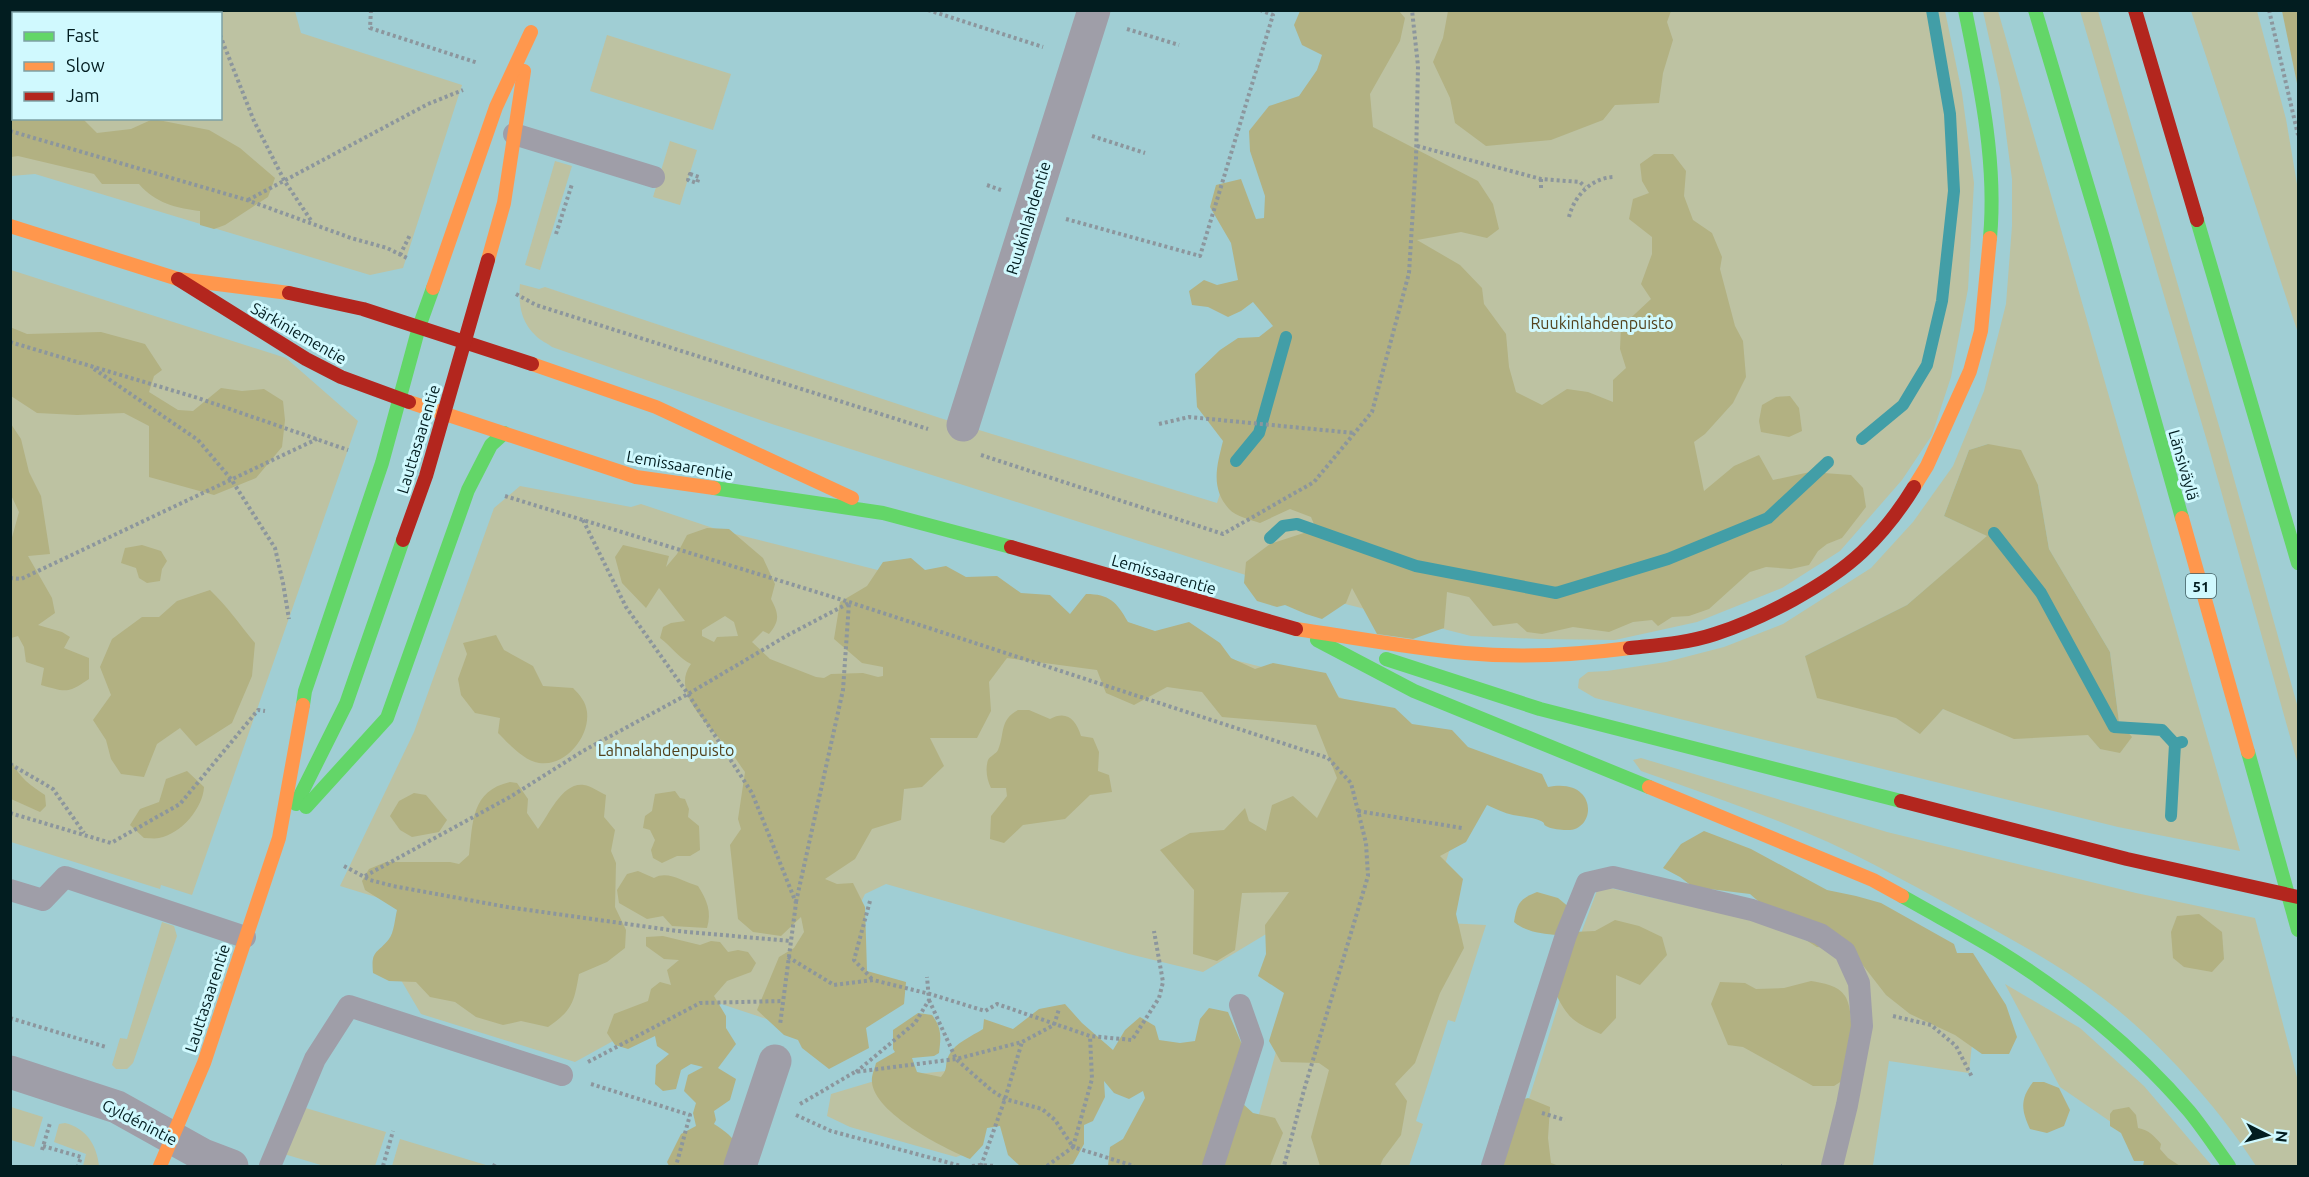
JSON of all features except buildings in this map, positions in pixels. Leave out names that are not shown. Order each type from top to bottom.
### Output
[{"type":"main road","points":[[1296,629],[1465,653],[1532,655],[1601,652],[1646,646],[1715,634],[1748,621],[1812,590],[1862,552],[1903,505],[1927,466],[1970,371],[1981,331],[1992,213],[1991,190],[1981,90],[1965,10]]},
{"type":"main road","name":"Länsiväylä","points":[[2035,10],[2104,241],[2298,930]]},
{"type":"main road","points":[[2135,10],[2298,563]]},
{"type":"main road","name":"Lauttasaarentie","points":[[166,1152],[204,1063],[279,838],[346,704],[426,476],[504,203],[532,26],[496,107],[419,327],[382,463],[305,691],[279,838]]},
{"type":"main road","name":"Särkiniementie","points":[[10,226],[178,279],[301,294],[363,309],[466,341]]},
{"type":"main road","name":"Särkiniementie","points":[[178,279],[306,360],[341,377],[444,413]]},
{"type":"main road","name":"Lemissaarentie","points":[[466,341],[656,406],[883,513]]},
{"type":"main road","name":"Lemissaarentie","points":[[444,413],[636,477],[883,513],[1296,629]]},
{"type":"main road","name":"Lauttasaarentie","points":[[279,838],[387,718],[468,490],[491,445],[504,433]]},
{"type":"main road","points":[[1296,629],[1540,708],[2127,859],[2298,897]]},
{"type":"main road","points":[[1296,629],[1414,692],[1873,880],[1997,950],[2064,996],[2109,1031],[2151,1070],[2190,1112],[2229,1167]]},
{"type":"street","name":"Ruukinlahdentie","points":[[961,432],[1093,14]]},
{"type":"street","points":[[740,1167],[775,1061]]},
{"type":"street","name":"Gyldénintie","points":[[10,1072],[117,1107],[166,1152],[203,1155],[232,1167]]},
{"type":"lane","points":[[514,134],[654,177]]},
{"type":"lane","points":[[10,890],[43,900],[64,877],[245,937]]},
{"type":"lane","points":[[1492,1167],[1566,935],[1587,883],[1613,878],[1752,910],[1820,934],[1845,952],[1859,983],[1862,1026],[1832,1167]]},
{"type":"lane","points":[[1213,1167],[1253,1042],[1240,1005]]},
{"type":"lane","points":[[270,1167],[315,1059],[348,1006],[562,1075]]},
{"type":"path","points":[[371,10],[370,28],[478,63]]},
{"type":"path","points":[[928,10],[1078,59]]},
{"type":"path","points":[[1032,207],[1200,256],[1273,15],[1260,10]]},
{"type":"path","points":[[515,294],[536,304],[961,432],[984,457],[1223,534],[1314,482],[1372,412],[1409,273],[1417,146],[1418,66],[1412,10]]},
{"type":"path","points":[[2269,10],[2298,135]]},
{"type":"path","points":[[1093,14],[1179,45]]},
{"type":"path","points":[[222,39],[254,121],[284,180],[312,223]]},
{"type":"path","points":[[247,200],[428,104],[468,88]]},
{"type":"path","points":[[1057,125],[1145,153]]},
{"type":"path","points":[[10,131],[247,200],[351,238],[387,248],[413,261]]},
{"type":"path","points":[[1417,146],[1541,179],[1580,182],[1585,187]]},
{"type":"path","points":[[556,234],[581,155]]},
{"type":"path","points":[[1569,217],[1572,205],[1585,187],[1606,177],[1615,177]]},
{"type":"path","points":[[1541,179],[1541,190]]},
{"type":"path","points":[[10,342],[198,398],[337,445]]},
{"type":"path","points":[[91,367],[198,440],[231,479],[275,549],[284,583],[290,628]]},
{"type":"path","points":[[1159,424],[1189,417],[1355,434]]},
{"type":"path","points":[[10,578],[21,579],[318,438]]},
{"type":"path","points":[[510,498],[849,602],[1328,758],[1351,783],[1366,843],[1368,876],[1304,1090],[1284,1167]]},
{"type":"path","points":[[583,519],[626,607],[688,694],[752,793],[796,903]]},
{"type":"path","points":[[365,876],[491,808],[584,750],[688,694],[849,602]]},
{"type":"path","points":[[775,1061],[796,903],[843,690],[849,602]]},
{"type":"path","points":[[10,813],[111,843],[180,804],[258,710],[266,711]]},
{"type":"path","points":[[10,764],[53,789],[85,834]]},
{"type":"path","points":[[1358,811],[1462,828]]},
{"type":"path","points":[[344,866],[393,886],[557,915],[677,931],[790,941]]},
{"type":"path","points":[[870,902],[854,960],[873,980]]},
{"type":"path","points":[[788,957],[834,985],[873,980],[985,1011],[997,1004],[1090,1036],[1132,1040],[1159,998],[1163,982],[1154,931]]},
{"type":"path","points":[[796,1106],[855,1072],[915,1023],[929,1000],[927,977]]},
{"type":"path","points":[[929,1000],[956,1059],[991,1090],[1005,1099],[1042,1109],[1055,1120],[1073,1147],[1134,1167]]},
{"type":"path","points":[[562,1075],[700,1004],[783,1001]]},
{"type":"path","points":[[855,1072],[956,1059],[1022,1042],[1054,1024],[1059,1009]]},
{"type":"path","points":[[1862,1026],[1892,1016],[1931,1025],[1956,1046],[1972,1077]]},
{"type":"path","points":[[10,1018],[106,1047]]},
{"type":"path","points":[[1047,1167],[1073,1147],[1092,1078],[1090,1036]]},
{"type":"path","points":[[981,1166],[1022,1042]]},
{"type":"path","points":[[562,1075],[690,1115],[676,1167]]},
{"type":"path","points":[[787,1112],[831,1131],[961,1167]]},
{"type":"path","points":[[53,1114],[43,1148],[81,1158],[78,1167]]},
{"type":"path","points":[[383,1167],[393,1131]]},
{"type":"path","points":[[972,1167],[995,1167]]},
{"type":"green space","points":[[10,11],[295,11],[301,33],[462,85],[403,268],[370,275],[35,174],[11,176]]},
{"type":"green space","name":"Ruukinlahdenpuisto","points":[[1352,11],[1945,11],[1962,93],[1974,183],[1968,289],[1951,377],[1932,435],[1902,480],[1840,551],[1782,588],[1697,622],[1615,640],[1471,636],[1314,596],[772,424],[552,347],[531,331],[524,319],[520,306],[520,284],[539,289],[545,287],[940,418],[1217,503],[1372,17]]},
{"type":"green space","points":[[1983,11],[1998,11],[2240,851],[2118,827],[1595,698],[1578,688],[1579,679],[1588,672],[1666,662],[1724,647],[1783,624],[1871,568],[1913,522],[1953,466],[1984,391],[2006,304],[2012,226],[2012,179],[2000,88]],"holes":[[[1988,444],[2038,485],[2049,549],[2110,652],[2119,722],[2100,749],[2089,735],[1943,709],[1919,733],[1805,656],[1907,605],[1988,536],[1944,516],[1969,450]]]},
{"type":"green space","points":[[2080,11],[2098,11],[2224,443],[2298,708],[2298,765],[2209,448]]},
{"type":"green space","points":[[2191,11],[2257,11],[2286,119],[2298,190],[2298,333]]},
{"type":"green space","points":[[607,35],[731,74],[713,130],[590,91]]},
{"type":"green space","points":[[670,141],[697,150],[680,205],[653,197]]},
{"type":"green space","points":[[555,161],[572,166],[540,270],[525,265]]},
{"type":"green space","points":[[11,270],[286,358],[358,421],[192,895],[161,885],[160,889],[11,842]]},
{"type":"green space","name":"Lahnalahdenpuisto","points":[[520,486],[631,507],[641,504],[719,530],[1278,671],[1479,756],[1427,922],[1486,925],[1455,1022],[1448,1020],[1416,1121],[1423,1124],[1409,1166],[1245,1166],[1316,904],[1203,972],[1129,954],[886,884],[865,894],[823,980],[806,1032],[700,997],[691,998],[575,1062],[421,1014],[398,975],[402,905],[340,886],[414,732],[494,508]]},
{"type":"green space","points":[[1641,758],[1887,832],[2136,893],[2255,918],[2298,1081],[2298,1166],[2256,1166],[2225,1122],[2187,1076],[2145,1034],[2104,999],[2048,961],[1904,880],[1828,842],[1759,813],[1641,771],[1633,760]]},
{"type":"green space","points":[[1598,888],[1610,888],[1760,922],[1877,969],[1972,1044],[1969,1073],[1889,1061],[1873,1165],[1878,1166],[1508,1166],[1579,939]]},
{"type":"green space","points":[[162,922],[174,926],[177,936],[133,1063],[127,1069],[116,1069],[112,1065],[120,1038],[127,1039]]},
{"type":"green space","points":[[2005,984],[2080,1028],[2144,1086],[2212,1166],[2157,1166],[2140,1142],[2060,1087]]},
{"type":"green space","points":[[956,1070],[971,1152],[956,1157],[850,1127],[827,1116],[831,1094],[888,1077]]},
{"type":"green space","points":[[299,1106],[386,1132],[375,1166],[324,1166],[284,1154]]},
{"type":"green space","points":[[11,1107],[43,1117],[34,1147],[11,1140]]},
{"type":"green space","points":[[65,1123],[79,1129],[89,1138],[96,1151],[99,1166],[83,1166],[86,1154],[54,1142],[59,1124]]},
{"type":"green space","points":[[400,1139],[486,1165],[486,1166],[392,1166]]},
{"type":"shaded area","points":[[1300,11],[1399,11],[1405,18],[1400,41],[1370,94],[1373,127],[1478,181],[1493,204],[1499,229],[1487,238],[1461,232],[1417,240],[1460,265],[1482,288],[1484,304],[1506,334],[1509,367],[1516,392],[1542,405],[1567,389],[1588,392],[1613,402],[1613,380],[1626,368],[1620,349],[1621,327],[1651,299],[1641,284],[1652,254],[1652,237],[1629,219],[1633,199],[1649,193],[1642,181],[1640,164],[1654,154],[1673,154],[1686,171],[1684,196],[1693,220],[1712,233],[1722,257],[1720,269],[1735,326],[1743,341],[1746,377],[1733,403],[1705,434],[1694,442],[1704,491],[1734,466],[1759,455],[1773,480],[1810,472],[1851,475],[1863,488],[1866,507],[1842,538],[1827,544],[1818,551],[1809,565],[1791,569],[1766,567],[1750,572],[1709,609],[1689,616],[1672,617],[1658,626],[1652,620],[1633,622],[1609,632],[1573,627],[1542,634],[1527,632],[1517,623],[1493,626],[1469,597],[1447,592],[1444,628],[1413,639],[1377,634],[1352,588],[1346,603],[1322,619],[1285,605],[1277,607],[1257,601],[1244,583],[1246,562],[1270,544],[1316,529],[1311,517],[1290,509],[1260,523],[1239,516],[1229,509],[1217,485],[1217,468],[1223,441],[1197,407],[1195,374],[1220,350],[1238,338],[1259,337],[1273,326],[1253,302],[1228,317],[1208,307],[1192,305],[1189,291],[1204,280],[1217,285],[1238,280],[1231,243],[1210,207],[1216,185],[1241,179],[1256,219],[1264,218],[1265,196],[1250,151],[1249,131],[1269,106],[1299,96],[1317,70],[1322,55],[1302,45],[1294,25]]},
{"type":"shaded area","points":[[1448,11],[1671,11],[1667,22],[1673,40],[1663,73],[1659,103],[1615,105],[1603,120],[1551,140],[1486,146],[1455,123],[1450,98],[1433,62],[1443,38]]},
{"type":"shaded area","points":[[2282,11],[2298,11],[2298,88]]},
{"type":"shaded area","points":[[11,68],[12,120],[84,120],[97,133],[131,129],[151,120],[209,130],[240,148],[275,178],[268,197],[225,225],[214,229],[200,225],[200,211],[166,204],[152,196],[139,184],[102,184],[94,174],[18,156],[11,157]]},
{"type":"shaded area","points":[[10,327],[27,334],[101,332],[145,344],[162,370],[154,376],[149,392],[178,410],[193,411],[221,388],[242,391],[264,389],[283,401],[285,420],[282,447],[256,478],[214,495],[149,477],[149,426],[124,413],[77,415],[37,413],[11,396]]},
{"type":"shaded area","points":[[1790,396],[1799,408],[1802,431],[1789,437],[1761,432],[1759,421],[1762,405],[1776,397]]},
{"type":"shaded area","points":[[11,424],[21,439],[29,472],[41,496],[50,554],[28,556],[52,598],[55,613],[38,625],[62,632],[70,637],[64,648],[89,658],[89,679],[71,689],[61,690],[41,685],[44,668],[26,662],[24,647],[18,636],[11,638],[11,541],[19,512],[11,495]]},
{"type":"shaded area","points":[[1988,444],[2021,450],[2038,485],[2049,549],[2110,652],[2119,722],[2132,737],[2120,753],[2100,749],[2088,735],[2014,739],[1943,709],[1920,734],[1896,718],[1817,698],[1805,656],[1907,605],[1987,536],[1944,516],[1969,450]]},
{"type":"shaded area","points":[[707,528],[729,529],[763,558],[775,584],[771,599],[776,609],[777,621],[769,634],[763,631],[752,642],[770,659],[816,677],[863,673],[883,676],[883,667],[862,663],[834,639],[840,602],[867,586],[883,562],[911,558],[925,570],[946,566],[966,577],[997,576],[1021,593],[1050,595],[1070,614],[1086,594],[1094,594],[1112,600],[1128,622],[1155,631],[1189,622],[1220,643],[1231,658],[1255,669],[1273,663],[1326,673],[1339,698],[1395,708],[1412,724],[1452,730],[1468,747],[1542,774],[1548,787],[1565,786],[1577,790],[1584,797],[1588,806],[1587,815],[1583,823],[1576,828],[1559,830],[1548,827],[1538,820],[1510,814],[1487,805],[1466,842],[1440,856],[1463,879],[1456,914],[1464,948],[1440,993],[1415,1063],[1395,1084],[1407,1101],[1401,1135],[1380,1166],[1320,1166],[1311,1137],[1329,1070],[1319,1063],[1281,1062],[1269,1041],[1284,993],[1258,976],[1266,954],[1265,925],[1289,892],[1242,893],[1235,950],[1217,961],[1193,954],[1194,890],[1160,850],[1190,833],[1224,830],[1245,808],[1249,821],[1266,831],[1272,805],[1293,796],[1317,818],[1337,778],[1316,725],[1222,717],[1202,692],[1167,687],[1134,705],[1106,693],[1097,670],[1007,658],[989,682],[991,711],[977,738],[930,738],[944,766],[922,787],[904,789],[901,820],[872,829],[855,859],[825,879],[837,884],[853,883],[865,907],[867,971],[906,982],[904,1004],[866,1028],[869,1048],[829,1069],[802,1048],[798,1040],[784,1035],[757,1010],[779,957],[794,948],[804,932],[801,917],[781,936],[753,932],[738,919],[730,845],[741,829],[738,819],[745,772],[731,751],[694,708],[688,697],[685,686],[686,675],[691,664],[660,638],[663,627],[685,621],[659,588],[646,608],[622,583],[615,557],[623,545],[669,556],[666,567],[677,554],[687,535]],"holes":[[[725,616],[734,622],[738,636],[717,637],[714,642],[702,636],[702,630]]]},
{"type":"shaded area","points":[[142,545],[161,551],[167,561],[162,569],[160,581],[147,583],[139,578],[136,568],[121,563],[125,548]]},
{"type":"shaded area","points":[[210,590],[255,643],[252,676],[232,723],[196,746],[180,728],[157,744],[144,777],[121,774],[111,759],[106,740],[93,720],[111,695],[100,667],[112,639],[142,617],[159,617],[177,601]]},
{"type":"shaded area","points":[[496,635],[504,650],[533,666],[543,686],[573,688],[584,702],[587,722],[580,740],[574,748],[558,760],[539,763],[522,756],[498,733],[500,718],[475,713],[461,695],[458,679],[467,654],[463,643]]},
{"type":"shaded area","points":[[1018,710],[1029,710],[1050,719],[1056,716],[1066,716],[1076,725],[1081,736],[1093,738],[1099,752],[1098,771],[1109,775],[1112,792],[1090,795],[1065,819],[1023,825],[1004,843],[990,839],[991,816],[1007,796],[1006,788],[991,788],[987,767],[988,760],[998,750],[1005,723]]},
{"type":"shaded area","points":[[11,759],[20,775],[45,795],[46,806],[40,812],[11,799]]},
{"type":"shaded area","points":[[187,771],[204,787],[200,803],[195,811],[183,826],[167,836],[144,838],[130,825],[140,809],[159,802],[166,779]]},
{"type":"shaded area","points":[[510,782],[517,783],[528,799],[527,813],[538,829],[563,794],[576,785],[584,785],[606,795],[604,817],[615,830],[611,851],[616,863],[615,907],[626,930],[625,948],[607,962],[579,974],[571,1005],[548,1027],[521,1021],[503,1025],[476,1017],[455,1002],[430,997],[416,982],[389,981],[373,973],[375,953],[391,936],[397,910],[365,890],[362,881],[369,869],[386,862],[459,864],[469,855],[473,820],[481,800],[497,786]]},
{"type":"shaded area","points":[[675,791],[680,798],[685,799],[689,809],[688,817],[699,826],[700,850],[690,856],[677,856],[662,863],[653,858],[651,850],[655,840],[650,830],[643,828],[645,816],[652,811],[655,794]]},
{"type":"shaded area","points":[[414,793],[426,795],[447,820],[439,832],[412,837],[400,830],[390,816],[399,801]]},
{"type":"shaded area","points":[[1704,831],[1751,849],[1827,890],[1881,903],[1954,944],[1957,953],[1973,953],[2006,1005],[2017,1037],[2009,1054],[1982,1054],[1955,1035],[1910,1014],[1886,995],[1851,950],[1817,947],[1796,934],[1750,894],[1693,887],[1663,868],[1681,844]]},
{"type":"shaded area","points":[[638,871],[654,878],[670,876],[698,886],[708,906],[707,928],[672,926],[663,916],[647,919],[619,903],[617,890],[627,874]]},
{"type":"shaded area","points":[[1537,892],[1558,898],[1570,908],[1558,935],[1529,930],[1514,922],[1520,903]]},
{"type":"shaded area","points":[[2199,914],[2222,932],[2224,959],[2212,972],[2184,967],[2173,958],[2171,932],[2177,916]]},
{"type":"shaded area","points":[[1615,920],[1639,926],[1662,937],[1667,955],[1640,985],[1616,975],[1616,1018],[1601,1034],[1573,1019],[1564,1009],[1556,994],[1573,932],[1595,931]]},
{"type":"shaded area","points":[[663,936],[700,945],[711,941],[720,942],[728,952],[738,950],[748,952],[756,963],[751,972],[727,981],[714,996],[726,1016],[726,1028],[736,1044],[718,1068],[736,1079],[730,1100],[714,1111],[716,1120],[714,1124],[735,1141],[744,1166],[669,1166],[667,1162],[681,1134],[696,1126],[693,1113],[696,1103],[684,1091],[688,1075],[703,1067],[691,1064],[681,1070],[676,1089],[663,1091],[655,1084],[656,1065],[669,1054],[657,1046],[655,1036],[628,1049],[615,1045],[607,1033],[614,1014],[648,1001],[651,989],[660,982],[671,985],[667,970],[679,960],[664,959],[646,946],[646,937]]},
{"type":"shaded area","points":[[1811,981],[1830,985],[1842,992],[1850,1013],[1848,1077],[1834,1086],[1813,1086],[1743,1047],[1728,1045],[1711,1004],[1720,982],[1745,983],[1756,989],[1784,988]]},
{"type":"shaded area","points":[[1065,1004],[1082,1023],[1113,1050],[1125,1030],[1140,1017],[1155,1026],[1159,1040],[1180,1043],[1195,1041],[1200,1019],[1209,1008],[1228,1012],[1250,1063],[1242,1103],[1253,1113],[1275,1118],[1283,1133],[1270,1166],[1108,1166],[1110,1147],[1123,1139],[1145,1098],[1143,1091],[1129,1099],[1114,1093],[1104,1081],[1105,1097],[1093,1121],[1084,1125],[1084,1144],[1073,1164],[1064,1166],[1020,1166],[1008,1155],[1000,1126],[987,1128],[983,1145],[970,1159],[912,1128],[885,1106],[876,1094],[872,1082],[873,1072],[876,1063],[895,1052],[893,1030],[918,1013],[932,1015],[938,1024],[940,1037],[939,1053],[934,1056],[912,1058],[917,1072],[941,1077],[952,1051],[964,1040],[983,1029],[984,1019],[1013,1029],[1039,1009]]},
{"type":"shaded area","points":[[2033,1082],[2044,1082],[2059,1088],[2070,1110],[2064,1126],[2047,1133],[2030,1129],[2023,1105]]},
{"type":"shaded area","points":[[1528,1098],[1550,1107],[1548,1138],[1551,1163],[1559,1166],[1483,1166],[1500,1105]]},
{"type":"shaded area","points":[[2129,1107],[2136,1115],[2138,1128],[2154,1136],[2161,1144],[2160,1149],[2180,1166],[2143,1166],[2144,1161],[2134,1161],[2121,1133],[2110,1126],[2110,1114],[2113,1110]]},
{"type":"waterway","points":[[1862,439],[1903,405],[1927,365],[1942,301],[1954,191],[1950,114],[1932,10]]},
{"type":"waterway","points":[[1236,461],[1259,433],[1286,337]]},
{"type":"waterway","points":[[1270,538],[1283,526],[1297,524],[1416,566],[1556,593],[1668,559],[1768,518],[1828,462]]},
{"type":"waterway","points":[[1994,533],[2041,593],[2114,727],[2162,730],[2175,744]]},
{"type":"waterway","points":[[2171,816],[2175,744],[2182,742]]},
{"type":"traffic: fast","points":[[1965,10],[1986,123],[1991,180],[1990,238]]},
{"type":"traffic: fast","points":[[2035,10],[2104,241],[2182,518]]},
{"type":"traffic: fast","points":[[2197,220],[2298,563]]},
{"type":"traffic: fast","points":[[303,705],[305,691],[382,463],[419,327],[433,288]]},
{"type":"traffic: fast","points":[[306,807],[387,718],[468,490],[491,445],[504,433]]},
{"type":"traffic: fast","points":[[714,488],[883,513],[1011,547]]},
{"type":"traffic: fast","points":[[296,804],[346,704],[403,540]]},
{"type":"traffic: fast","points":[[1317,640],[1414,691],[1649,787]]},
{"type":"traffic: fast","points":[[1386,659],[1540,709],[1901,801]]},
{"type":"traffic: fast","points":[[2248,752],[2298,930]]},
{"type":"traffic: fast","points":[[1902,896],[2023,967],[2099,1023],[2168,1088],[2194,1118],[2229,1166]]},
{"type":"traffic: slow","points":[[433,288],[496,107],[531,32]]},
{"type":"traffic: slow","points":[[488,260],[504,203],[524,71]]},
{"type":"traffic: slow","points":[[10,226],[178,279],[289,293]]},
{"type":"traffic: slow","points":[[1914,487],[1927,466],[1970,371],[1981,331],[1990,238]]},
{"type":"traffic: slow","points":[[532,364],[656,407],[852,498]]},
{"type":"traffic: slow","points":[[409,402],[636,477],[714,488]]},
{"type":"traffic: slow","points":[[2182,518],[2248,752]]},
{"type":"traffic: slow","points":[[1296,629],[1485,655],[1547,655],[1630,648]]},
{"type":"traffic: slow","points":[[160,1166],[204,1063],[279,838],[303,705]]},
{"type":"traffic: slow","points":[[1649,787],[1873,880],[1902,896]]},
{"type":"traffic: jam","points":[[2135,10],[2197,220]]},
{"type":"traffic: jam","points":[[403,540],[426,476],[488,260]]},
{"type":"traffic: jam","points":[[178,279],[306,359],[341,377],[409,402]]},
{"type":"traffic: jam","points":[[289,293],[363,309],[532,364]]},
{"type":"traffic: jam","points":[[1630,648],[1705,637],[1753,620],[1793,600],[1831,577],[1862,552],[1890,521],[1914,487]]},
{"type":"traffic: jam","points":[[1011,547],[1296,629]]},
{"type":"traffic: jam","points":[[1901,801],[2127,859],[2298,897]]}]
